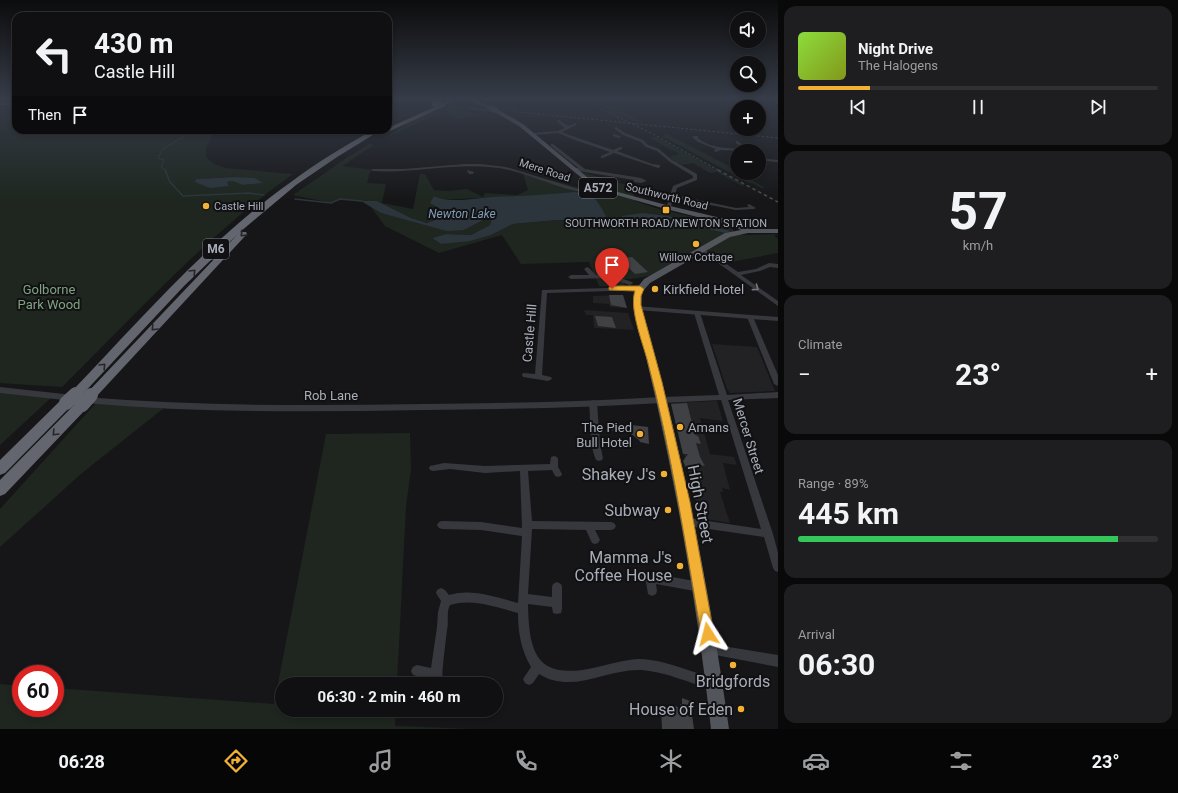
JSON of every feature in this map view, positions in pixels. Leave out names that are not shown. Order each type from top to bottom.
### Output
[{"type":"highway","name":"M6","points":[[0,490],[79,399],[218,247],[258,210],[312,169],[371,134]]},
{"type":"highway","name":"M6","points":[[0,469],[79,399],[234,243],[262,217],[321,170],[381,134]]},
{"type":"main road","name":"Southworth Road","points":[[533,134],[594,185],[605,191],[723,222],[745,232]]},
{"type":"main road","points":[[633,285],[647,281],[728,235],[745,232],[778,231]]},
{"type":"main road","name":"High Street","points":[[633,285],[662,400],[688,522],[710,649],[720,729]]},
{"type":"street","points":[[533,134],[546,133]]},
{"type":"street","points":[[561,133],[646,165],[658,166]]},
{"type":"street","points":[[617,136],[624,134],[640,140],[645,147],[660,150],[670,161],[693,173],[698,178],[682,181],[675,186],[668,208]]},
{"type":"street","points":[[695,137],[699,141],[718,150],[730,150]]},
{"type":"street","points":[[740,144],[735,141],[743,142]]},
{"type":"street","points":[[554,146],[583,170]]},
{"type":"street","points":[[602,157],[621,148]]},
{"type":"street","points":[[767,160],[778,161]]},
{"type":"street","points":[[470,172],[479,165]]},
{"type":"street","name":"Mere Road","points":[[373,170],[406,171],[479,165],[495,166],[524,172],[577,190],[605,191]]},
{"type":"street","points":[[574,169],[637,179]]},
{"type":"street","points":[[673,196],[736,209],[756,209],[748,205]]},
{"type":"street","points":[[702,249],[778,304]]},
{"type":"street","points":[[737,274],[758,270],[769,265],[778,266]]},
{"type":"street","points":[[588,268],[594,277]]},
{"type":"street","points":[[571,277],[609,276],[633,285]]},
{"type":"street","name":"Castle Hill","points":[[538,377],[544,291],[633,285]]},
{"type":"street","points":[[638,308],[778,319]]},
{"type":"street","name":"Mercer Street","points":[[696,312],[778,568]]},
{"type":"street","points":[[750,317],[778,384]]},
{"type":"street","name":"Castle Hill","points":[[526,375],[548,379]]},
{"type":"street","name":"Rob Lane","points":[[0,390],[129,404],[235,408],[335,409],[662,400]]},
{"type":"street","points":[[662,400],[778,395]]},
{"type":"street","points":[[593,403],[596,420],[595,440],[599,458]]},
{"type":"street","points":[[433,468],[446,465],[478,470],[512,467],[555,467]]},
{"type":"street","points":[[524,468],[527,529],[523,609],[527,650],[538,667],[550,674],[584,676],[629,665],[652,665],[715,685]]},
{"type":"street","points":[[688,522],[768,534]]},
{"type":"street","points":[[442,525],[527,529],[610,526]]},
{"type":"street","points":[[589,526],[595,540]]},
{"type":"street","points":[[639,576],[700,587]]},
{"type":"street","points":[[650,578],[652,591]]},
{"type":"street","points":[[523,598],[557,606],[557,587]]},
{"type":"street","points":[[436,677],[437,654],[443,625],[444,597],[477,598],[523,609]]},
{"type":"street","points":[[710,649],[778,661]]},
{"type":"street","points":[[529,679],[538,667]]},
{"type":"street","points":[[417,671],[431,677]]},
{"type":"shaded area","points":[[623,295],[627,308],[610,307],[609,304],[593,303],[593,296]]},
{"type":"shaded area","points":[[584,310],[628,313],[634,330],[594,328],[593,315],[586,315]]},
{"type":"shaded area","points":[[712,344],[757,347],[775,391],[730,393],[727,389]]},
{"type":"shaded area","points":[[717,401],[723,421],[700,418],[710,454],[734,457],[737,465],[723,463],[730,490],[722,488],[723,492],[720,492],[730,523],[700,518],[671,403]]},
{"type":"green space","name":"Golborne Park Wood","points":[[0,133],[213,134],[206,148],[206,157],[214,164],[225,168],[293,174],[231,222],[145,303],[62,387],[0,383]],"holes":[[[235,177],[255,178],[262,183],[243,185],[232,181],[227,182],[229,186],[196,182],[196,179]]]},
{"type":"green space","points":[[667,134],[730,166],[730,173],[662,136]]},
{"type":"green space","points":[[655,137],[667,143],[730,177],[730,179],[717,172],[710,173],[693,163],[681,165],[679,162],[679,165],[669,157],[679,154],[650,138]]},
{"type":"green space","points":[[369,144],[374,145],[342,166],[373,170],[370,172],[367,183],[386,184],[382,203],[413,209],[420,174],[425,174],[434,190],[448,191],[467,189],[483,197],[485,193],[517,195],[528,190],[523,173],[591,191],[604,189],[599,187],[578,171],[633,187],[635,201],[659,209],[724,224],[733,228],[733,231],[741,235],[778,234],[774,235],[778,239],[778,253],[726,263],[703,247],[674,265],[655,274],[633,279],[621,279],[626,287],[599,286],[589,262],[521,264],[502,235],[439,253],[385,226],[370,206],[381,213],[422,221],[411,218],[377,201],[340,199],[331,203],[293,195]],"holes":[[[573,192],[598,221],[556,220],[513,224],[491,235],[441,244],[432,238],[446,234],[471,235],[490,225],[492,219],[487,218],[464,230],[428,223],[445,216],[447,213],[443,210],[435,208],[434,196],[444,199],[455,199],[513,197]]]},
{"type":"green space","points":[[731,180],[736,180],[745,185],[742,186]]},
{"type":"green space","points":[[743,180],[752,180],[765,188],[761,188]]},
{"type":"green space","points":[[0,390],[54,395],[0,445]]},
{"type":"green space","points":[[96,403],[164,408],[82,473],[0,547],[0,509]]},
{"type":"green space","points":[[410,433],[411,469],[406,507],[397,677],[279,677],[326,434]]},
{"type":"green space","points":[[0,684],[12,685],[12,717],[64,717],[64,689],[274,704],[275,699],[275,717],[395,717],[395,726],[474,729],[0,729]]},
{"type":"water","points":[[235,177],[255,178],[263,183],[243,185],[232,181],[227,182],[229,186],[210,188],[195,182],[196,179]]},
{"type":"water","name":"Newton Lake","points":[[573,192],[590,195],[594,198],[606,216],[604,220],[556,220],[513,224],[491,235],[470,241],[441,244],[432,238],[446,234],[471,235],[490,225],[492,219],[487,218],[464,230],[447,231],[381,213],[361,201],[377,201],[411,218],[427,223],[445,216],[447,213],[430,203],[434,196],[448,200],[455,200]]},
{"type":"water","points":[[643,213],[667,216],[731,231],[725,233],[669,219],[621,219],[622,216]]},
{"type":"building","points":[[632,257],[648,272],[635,274],[619,258]]},
{"type":"building","points":[[609,295],[623,295],[627,308],[611,305]]},
{"type":"building","points":[[595,316],[612,317],[616,328],[598,326]]},
{"type":"building","points":[[687,403],[695,435],[698,436],[701,444],[696,443],[700,457],[705,466],[699,465],[700,469],[686,468],[683,461],[688,454],[683,454],[671,404]]},
{"type":"building","name":"The Pied Bull Hotel","points":[[615,423],[648,427],[649,444],[640,442],[630,433],[610,430],[610,425],[615,426]]},
{"type":"building","points":[[682,698],[690,701],[694,729],[662,729],[661,708],[675,712],[675,706],[680,708],[680,704],[682,705]]},
{"type":"waterway","points":[[165,170],[161,167],[164,160],[158,158],[163,149],[183,137],[183,134]]},
{"type":"waterway","points":[[165,170],[170,182],[183,196],[249,193],[264,195]]},
{"type":"waterway","points":[[295,199],[331,203],[340,199],[362,201]]},
{"type":"railway","points":[[651,133],[720,171]]},
{"type":"railway","points":[[728,133],[778,138]]},
{"type":"railway","points":[[718,170],[778,202]]},
{"type":"place","name":"Castle Hill","points":[[206,206]]},
{"type":"place","name":"SOUTHWORTH ROAD/NEWTON STATION","points":[[666,210]]},
{"type":"place","name":"Willow Cottage","points":[[696,244]]},
{"type":"place","name":"Kirkfield Hotel","points":[[655,289]]},
{"type":"place","name":"Amans","points":[[680,427]]},
{"type":"place","name":"The Pied Bull Hotel","points":[[640,434]]},
{"type":"place","name":"Shakey J's","points":[[664,474]]},
{"type":"place","name":"Subway","points":[[668,510]]},
{"type":"place","name":"Mamma J's Coffee House","points":[[680,566]]},
{"type":"place","name":"Bridgfords","points":[[733,665]]},
{"type":"place","name":"House of Eden","points":[[741,709]]},
{"type":"route","points":[[612,289],[640,289],[638,292],[637,305],[662,400],[684,502],[708,634]]}]
